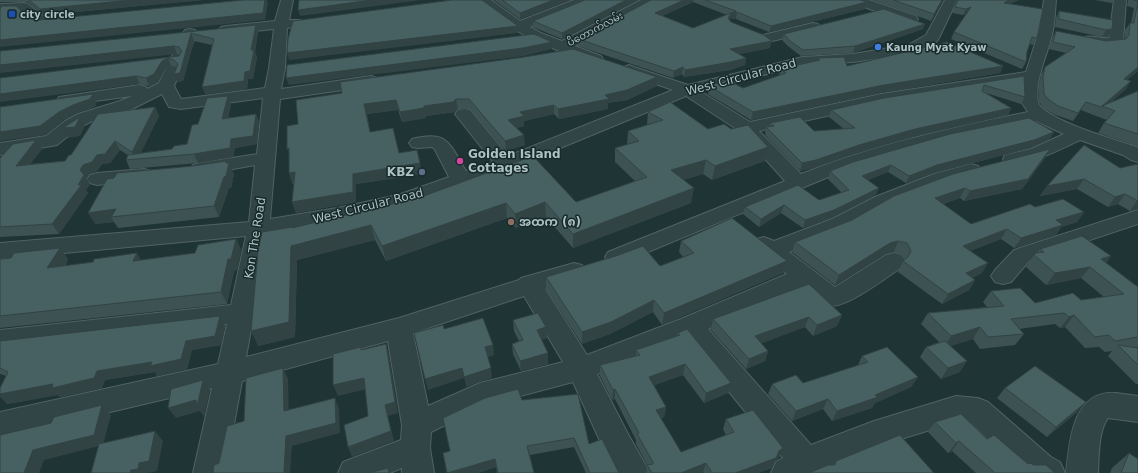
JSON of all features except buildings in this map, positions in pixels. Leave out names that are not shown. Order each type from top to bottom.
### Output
[{"type":"street","name":"Kon The Road","points":[[209,473],[258,228],[272,94],[285,67],[281,24],[287,0]]},
{"type":"street","points":[[483,0],[516,32],[536,36],[568,49],[687,90],[747,128],[798,183]]},
{"type":"street","points":[[516,32],[585,0]]},
{"type":"street","name":"ပိတောက်လမ်း","points":[[550,57],[568,49],[650,0]]},
{"type":"street","points":[[857,0],[884,9],[932,31],[951,0]]},
{"type":"street","points":[[1050,0],[1053,33],[1027,78],[1030,103],[1038,115],[1080,134],[1135,153]]},
{"type":"street","points":[[1074,37],[1102,42],[1116,42],[1120,0]]},
{"type":"street","points":[[0,8],[24,6],[40,20],[75,18]]},
{"type":"street","points":[[862,15],[884,9]]},
{"type":"street","points":[[0,149],[51,141],[71,125],[84,118],[126,105],[166,86],[177,59],[182,34],[305,22]]},
{"type":"street","points":[[768,38],[826,24]]},
{"type":"street","name":"West Circular Road","points":[[0,251],[258,228],[337,215],[403,200],[504,164],[687,90],[803,61],[853,58],[895,53],[912,49],[932,31]]},
{"type":"street","points":[[755,32],[768,38],[803,61]]},
{"type":"street","points":[[162,61],[177,59]]},
{"type":"street","points":[[995,64],[1027,78]]},
{"type":"street","points":[[747,128],[881,99],[1027,78]]},
{"type":"street","points":[[166,86],[175,104],[181,104],[387,79]]},
{"type":"street","points":[[48,102],[166,86]]},
{"type":"street","points":[[464,114],[504,164]]},
{"type":"street","points":[[0,425],[229,373],[399,328],[529,284],[738,224],[798,183],[843,164],[942,135],[1038,115]]},
{"type":"street","points":[[771,250],[840,224],[882,201],[934,181],[1037,153],[1080,134]]},
{"type":"street","points":[[418,143],[435,141],[441,145],[461,180]]},
{"type":"street","points":[[183,171],[266,158]]},
{"type":"street","points":[[97,179],[159,174]]},
{"type":"street","points":[[1004,276],[1022,255],[1138,216]]},
{"type":"street","points":[[738,224],[831,297],[841,295],[894,261]]},
{"type":"street","points":[[354,473],[417,448],[480,395],[581,370],[690,326],[805,276]]},
{"type":"street","points":[[529,284],[581,370],[617,444],[634,473]]},
{"type":"street","points":[[0,340],[242,313]]},
{"type":"street","points":[[690,326],[803,469],[874,434],[956,409],[970,409],[978,411],[1040,467],[1049,473]]},
{"type":"street","points":[[399,328],[417,448]]},
{"type":"street","points":[[1082,473],[1090,419],[1095,410],[1104,406],[1138,409]]},
{"type":"place","name":"city circle","points":[[12,14]]},
{"type":"place","name":"Kaung Myat Kyaw","points":[[878,47]]},
{"type":"place","name":"Golden Island Cottages","points":[[460,161]]},
{"type":"place","name":"KBZ","points":[[422,172]]},
{"type":"place","name":"အထက (၈)","points":[[511,222]]}]
